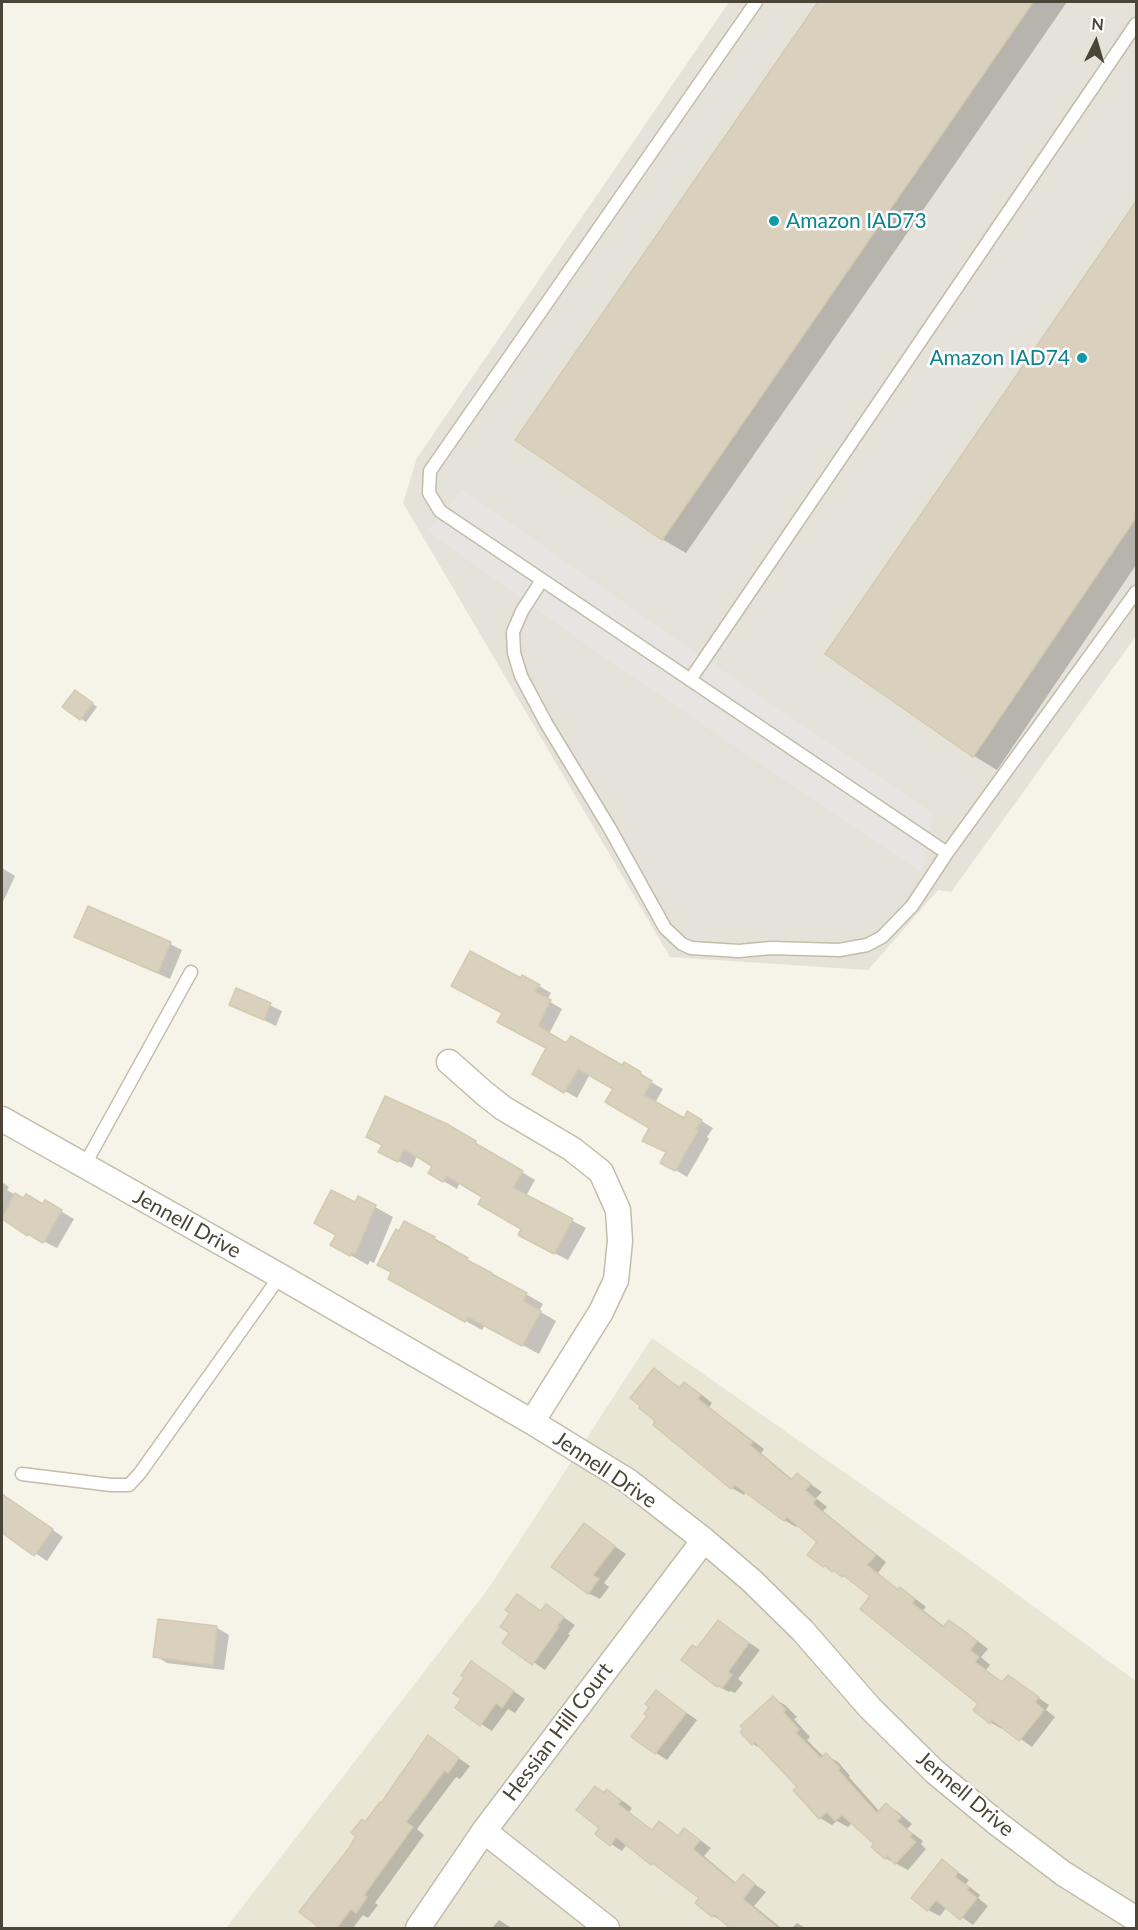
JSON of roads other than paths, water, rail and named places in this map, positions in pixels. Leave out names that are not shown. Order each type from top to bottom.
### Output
[{"type":"street","points":[[449,1062],[503,1108],[572,1149],[601,1172],[618,1210],[620,1241],[616,1280],[601,1312],[532,1422]]},
{"type":"street","name":"Jennell Drive","points":[[2,1119],[280,1276],[532,1422],[628,1481],[752,1581],[803,1631],[870,1708],[935,1772],[1064,1874],[1137,1918]]},
{"type":"street","name":"Hessian Hill Court","points":[[418,1929],[484,1831],[704,1540]]},
{"type":"street","points":[[484,1831],[607,1929]]},
{"type":"lane","points":[[756,2],[430,471],[429,492],[440,511],[947,853]]},
{"type":"lane","points":[[690,680],[1137,24]]},
{"type":"lane","points":[[542,580],[522,611],[513,632],[514,653],[521,676],[665,928],[681,944],[692,948],[739,951],[771,948],[839,950],[867,945],[882,937],[912,906],[947,853],[1137,592]]},
{"type":"lane","points":[[84,1166],[191,972]]},
{"type":"lane","points":[[22,1474],[111,1485],[129,1485],[140,1473],[280,1276]]},
{"type":"place","name":"Amazon IAD73","points":[[774,221]]},
{"type":"place","name":"Amazon IAD74","points":[[1082,358]]}]
